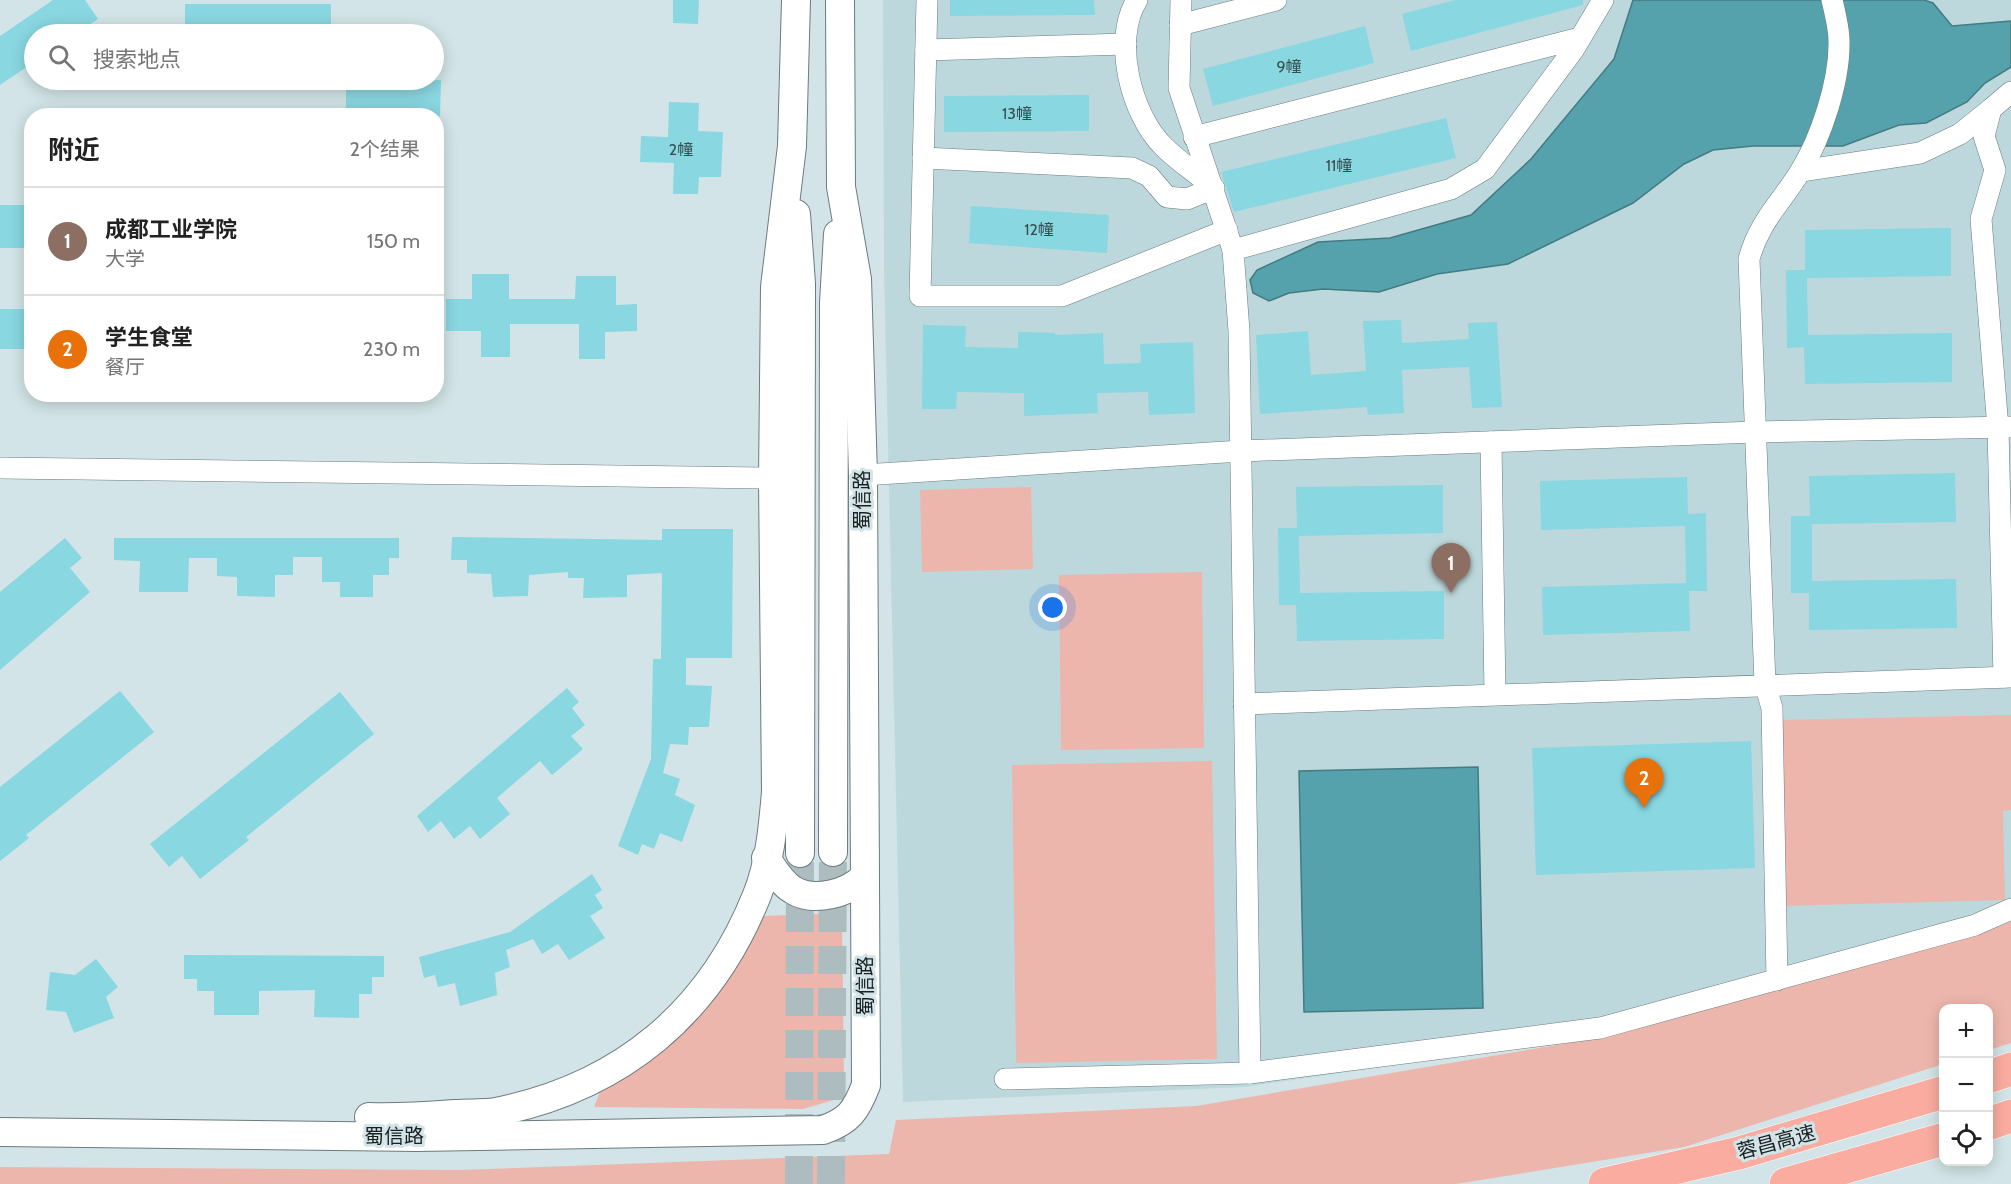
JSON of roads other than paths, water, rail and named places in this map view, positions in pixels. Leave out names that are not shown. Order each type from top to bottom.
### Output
[{"type":"highway","points":[[1993,1076],[2011,1069]]},
{"type":"highway","name":"蓉昌高速","points":[[1605,1184],[1738,1153],[1939,1093]]},
{"type":"highway","points":[[1993,1123],[2011,1116]]},
{"type":"highway","points":[[1786,1184],[1939,1140]]},
{"type":"main road","name":"蜀信路","points":[[0,1112],[391,1118],[495,1112],[550,1098],[603,1075],[629,1059],[692,1005],[726,958],[758,893],[776,792],[773,478],[775,287],[792,146],[796,0]]},
{"type":"main road","name":"蜀信路","points":[[0,1132],[417,1137],[770,1129],[822,1130],[841,1124],[859,1101],[866,1085],[862,475],[857,279],[841,187],[840,0]]},
{"type":"main road","points":[[792,146],[801,284],[800,853]]},
{"type":"main road","points":[[833,852],[834,303],[841,187]]},
{"type":"main road","points":[[766,858],[779,878],[795,891],[815,896],[847,889],[864,877]]},
{"type":"main road","points":[[495,1112],[530,1116],[769,1113],[770,1129]]},
{"type":"street","points":[[927,0],[920,296],[1062,296],[1227,230]]},
{"type":"street","points":[[1137,0],[1131,10],[1126,44],[1128,80],[1143,115],[1162,145],[1214,188]]},
{"type":"street","points":[[1181,0],[1179,88],[1233,250],[1239,330],[1250,1073]]},
{"type":"street","points":[[1180,25],[1276,0]]},
{"type":"street","points":[[1233,250],[1451,189],[1485,169],[1580,38],[1603,0]]},
{"type":"street","points":[[1777,980],[1772,708],[1765,684],[1749,259],[1762,223],[1801,171],[1824,117],[1834,82],[1839,41],[1832,0]]},
{"type":"street","points":[[1194,137],[1580,38]]},
{"type":"street","points":[[926,50],[1126,44]]},
{"type":"street","points":[[1801,171],[1920,153],[1960,134],[2011,92]]},
{"type":"street","points":[[1244,704],[2008,677],[2005,428],[1981,219],[1995,170],[1984,136],[1991,109]]},
{"type":"street","points":[[923,158],[1132,168],[1149,176],[1167,197],[1187,199],[1214,188]]},
{"type":"street","points":[[862,475],[1241,452],[1755,432],[2005,428]]},
{"type":"street","points":[[1491,442],[1495,694]]},
{"type":"street","points":[[0,468],[773,478]]},
{"type":"street","points":[[1005,1079],[1250,1073],[1600,1028],[1975,925],[2011,909]]},
{"type":"water","points":[[1633,0],[1924,0],[1933,3],[1952,26],[2011,21],[2011,67],[1985,83],[1967,102],[1926,123],[1899,125],[1843,146],[1753,146],[1713,150],[1684,164],[1633,203],[1508,264],[1437,274],[1379,292],[1323,289],[1289,293],[1269,301],[1253,293],[1250,280],[1257,270],[1318,242],[1390,238],[1471,215],[1531,159],[1614,59]]},
{"type":"water","points":[[1478,767],[1483,1008],[1304,1012],[1299,771]]},
{"type":"tunnel","points":[[831,1184],[833,852]]},
{"type":"tunnel","points":[[799,1184],[800,853]]},
{"type":"place","name":"成都工业学院","points":[[1451,593]]},
{"type":"place","name":"学生食堂","points":[[1644,808]]}]
